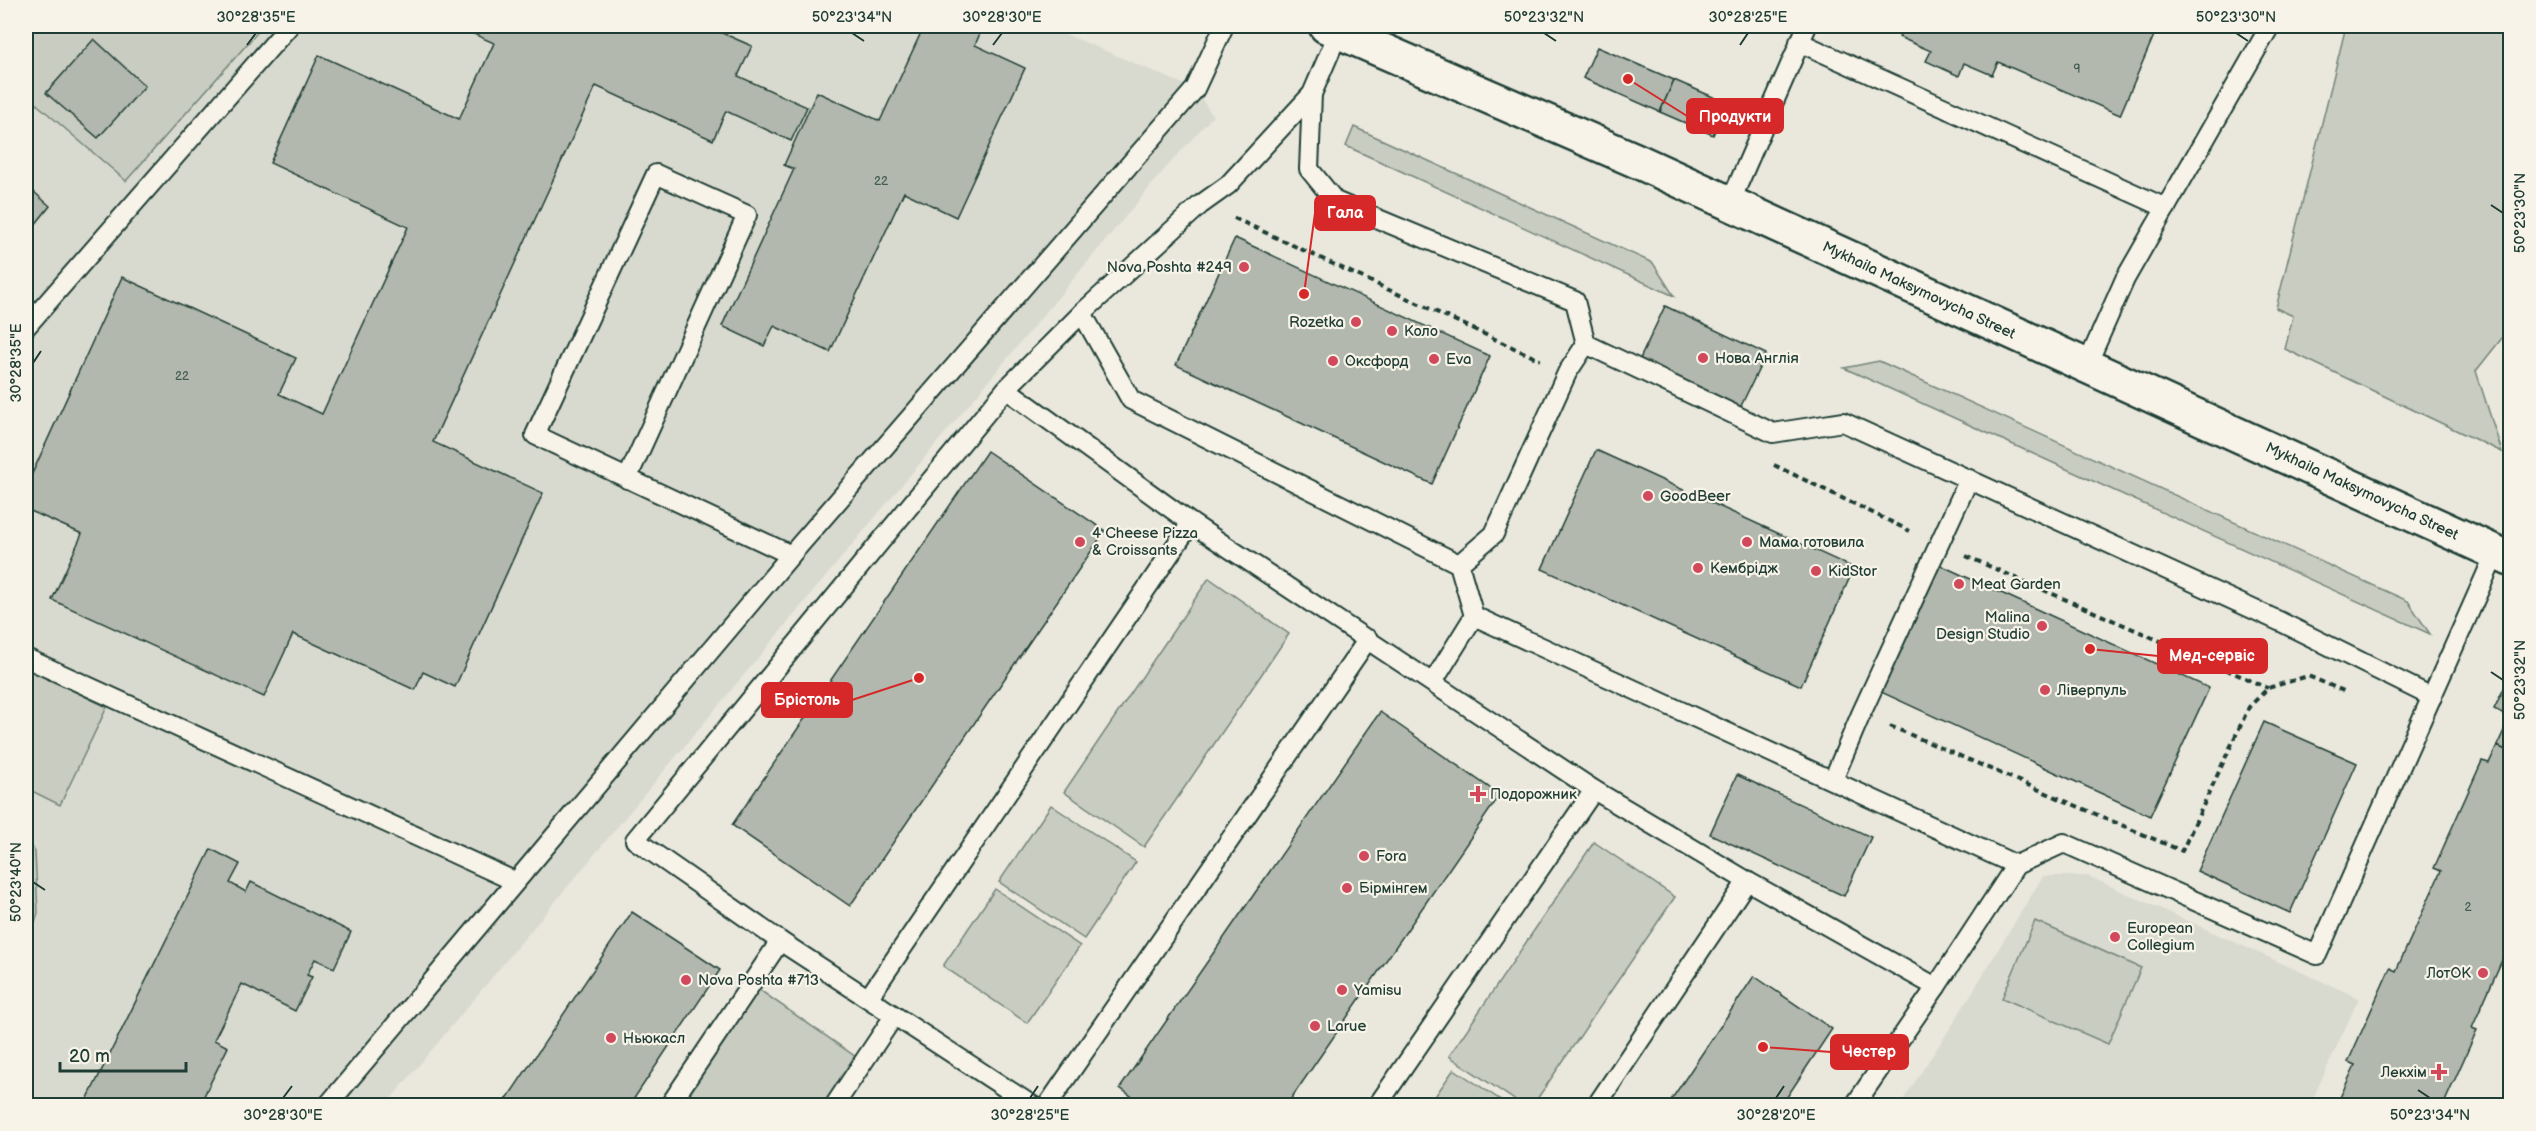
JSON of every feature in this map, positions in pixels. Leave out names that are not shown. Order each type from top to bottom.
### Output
[{"type":"main road","name":"Mykhaila Maksymovycha Street","points":[[1332,28],[1730,203],[2503,556]]},
{"type":"lane","points":[[26,327],[289,26]]},
{"type":"lane","points":[[327,1106],[514,881],[791,555],[1195,89],[1224,26]]},
{"type":"lane","points":[[2086,367],[2125,279],[2270,26]]},
{"type":"lane","points":[[1332,28],[1312,94],[1309,170],[1335,201],[1575,301],[1586,344],[1567,373],[1494,534],[1459,564]]},
{"type":"lane","points":[[1730,203],[1803,34],[2166,208]]},
{"type":"lane","points":[[1033,1106],[780,941],[635,840],[1006,389],[1082,313],[1200,205],[1228,184],[1312,94]]},
{"type":"lane","points":[[627,479],[747,215],[656,174],[535,435],[627,479],[791,555]]},
{"type":"lane","points":[[1082,313],[1131,400],[1459,564],[1474,616],[1433,682]]},
{"type":"lane","points":[[1586,344],[1773,433],[1843,422],[2282,622],[2432,697]]},
{"type":"lane","points":[[1006,389],[1191,523],[1594,790],[1747,881],[1936,987]]},
{"type":"lane","points":[[1833,780],[1969,479]]},
{"type":"lane","points":[[869,997],[1191,523]]},
{"type":"lane","points":[[1854,1106],[2016,865],[2064,843],[2317,955],[2432,697],[2503,556]]},
{"type":"lane","points":[[1474,616],[2016,865]]},
{"type":"lane","points":[[1047,1106],[1368,639]]},
{"type":"lane","points":[[26,658],[514,881]]},
{"type":"lane","points":[[1377,1106],[1594,790]]},
{"type":"lane","points":[[1596,1106],[1747,881]]},
{"type":"lane","points":[[669,1106],[780,941]]},
{"type":"lane","points":[[834,1106],[894,1016]]},
{"type":"path","points":[[1861,714],[2182,851],[2249,707],[2268,688],[2308,676],[2350,694]]},
{"type":"shaded area","points":[[26,26],[1047,26],[1195,89],[1213,116],[1165,169],[386,1105],[26,1105]]},
{"type":"shaded area","points":[[26,26],[263,26],[126,181],[26,95]]},
{"type":"shaded area","points":[[2346,26],[2510,26],[2510,328],[2476,371],[2502,452],[2285,349],[2293,316],[2276,308]]},
{"type":"shaded area","points":[[1354,127],[1653,263],[1674,296],[1346,146]]},
{"type":"shaded area","points":[[1879,361],[2408,601],[2430,634],[1844,368]]},
{"type":"shaded area","points":[[1209,578],[1289,634],[1144,847],[1064,792]]},
{"type":"shaded area","points":[[26,668],[107,707],[60,805],[26,788]]},
{"type":"shaded area","points":[[1051,805],[1136,862],[1084,939],[999,882]]},
{"type":"shaded area","points":[[26,835],[35,852],[38,913],[26,948]]},
{"type":"shaded area","points":[[1594,842],[1675,897],[1533,1105],[1522,1105],[1449,1056]]},
{"type":"shaded area","name":"European Collegium","points":[[2043,876],[2088,876],[2359,998],[2310,1105],[1899,1106],[1951,1027]]},
{"type":"shaded area","points":[[995,889],[1080,946],[1027,1023],[943,966]]},
{"type":"shaded area","points":[[2035,921],[2141,968],[2108,1044],[2002,998]]},
{"type":"shaded area","points":[[751,984],[859,1059],[834,1105],[669,1106]]},
{"type":"shaded area","points":[[1454,1069],[1508,1105],[1429,1105]]},
{"type":"building","points":[[456,26],[706,26],[752,46],[738,76],[807,107],[791,141],[726,111],[713,140],[596,86],[433,442],[543,493],[455,687],[423,672],[415,690],[293,634],[264,697],[52,600],[82,534],[26,509],[26,487],[122,277],[296,358],[279,394],[322,414],[408,227],[270,163],[319,55],[459,119],[494,43]]},
{"type":"building","points":[[924,26],[983,27],[975,45],[1025,68],[956,217],[904,192],[830,352],[774,326],[764,346],[722,326],[794,169],[784,165],[817,92],[880,121]]},
{"type":"building","points":[[1904,26],[2158,26],[2120,115],[1998,62],[1992,75],[1964,63],[1959,76],[1926,61],[1931,51],[1899,37]]},
{"type":"building","points":[[94,39],[145,86],[98,138],[46,93]]},
{"type":"building","points":[[1597,47],[1674,80],[1660,112],[1583,78]]},
{"type":"building","points":[[1674,80],[1727,103],[1713,135],[1660,112]]},
{"type":"building","points":[[26,185],[50,206],[26,236]]},
{"type":"building","name":"Оксфорд","points":[[1235,238],[1490,356],[1432,484],[1176,365]]},
{"type":"building","name":"Нова Англія","points":[[1665,306],[1766,354],[1740,408],[1639,361]]},
{"type":"building","name":"Кембрідж","points":[[1596,450],[1854,568],[1801,686],[1542,569]]},
{"type":"building","points":[[987,451],[1105,531],[850,906],[732,825]]},
{"type":"building","name":"Ліверпуль","points":[[1940,565],[2209,688],[2150,816],[1881,692]]},
{"type":"building","points":[[2508,680],[2510,682],[2510,717],[2494,709]]},
{"type":"building","name":"Бірмінгем","points":[[1380,712],[1500,795],[1286,1106],[1145,1106],[1120,1088]]},
{"type":"building","points":[[2264,722],[2357,763],[2290,913],[2197,871]]},
{"type":"building","points":[[2506,726],[2510,728],[2510,752],[2497,746]]},
{"type":"building","points":[[2497,746],[2510,752],[2510,942],[2472,1028],[2477,1030],[2443,1106],[2345,1106],[2338,1102],[2355,1065],[2348,1062],[2390,968],[2396,971],[2441,871],[2434,868],[2482,761],[2489,763]]},
{"type":"building","points":[[1737,775],[1871,837],[1844,896],[1710,834]]},
{"type":"building","points":[[211,849],[240,864],[230,883],[246,892],[251,882],[351,932],[334,968],[315,959],[307,975],[312,977],[295,1011],[242,984],[214,1040],[228,1047],[199,1106],[84,1106]]},
{"type":"building","name":"Ньюкасл","points":[[632,912],[720,970],[629,1106],[502,1106]]},
{"type":"building","points":[[1754,976],[1832,1029],[1781,1106],[1667,1106]]},
{"type":"place","name":"Продукти","points":[[1628,79]]},
{"type":"place","name":"Nova Poshta #249","points":[[1244,267]]},
{"type":"place","name":"Гала","points":[[1304,294]]},
{"type":"place","name":"Rozetka","points":[[1356,322]]},
{"type":"place","name":"Коло","points":[[1392,331]]},
{"type":"place","name":"Нова Англія","points":[[1703,358]]},
{"type":"place","name":"Eva","points":[[1434,359]]},
{"type":"place","name":"Оксфорд","points":[[1333,361]]},
{"type":"place","name":"GoodBeer","points":[[1648,496]]},
{"type":"place","name":"4 Cheese Pizza & Croissants","points":[[1080,542]]},
{"type":"place","name":"Мама готовила","points":[[1747,542]]},
{"type":"place","name":"Кембрідж","points":[[1698,568]]},
{"type":"place","name":"KidStor","points":[[1816,571]]},
{"type":"place","name":"Meat Garden","points":[[1959,584]]},
{"type":"place","name":"Malina Design Studio","points":[[2042,626]]},
{"type":"place","name":"Мед-сервіс","points":[[2090,649]]},
{"type":"place","name":"Брістоль","points":[[919,678]]},
{"type":"place","name":"Ліверпуль","points":[[2045,690]]},
{"type":"place","name":"Подорожник","points":[[1478,794]]},
{"type":"place","name":"Fora","points":[[1364,856]]},
{"type":"place","name":"Бірмінгем","points":[[1347,888]]},
{"type":"place","name":"European Collegium","points":[[2115,937]]},
{"type":"place","name":"ЛотОК","points":[[2483,973]]},
{"type":"place","name":"Nova Poshta #713","points":[[686,980]]},
{"type":"place","name":"Yamisu","points":[[1342,990]]},
{"type":"place","name":"Larue","points":[[1315,1026]]},
{"type":"place","name":"Ньюкасл","points":[[611,1038]]},
{"type":"place","name":"Честер","points":[[1763,1047]]},
{"type":"place","name":"Лекхім","points":[[2439,1072]]}]
